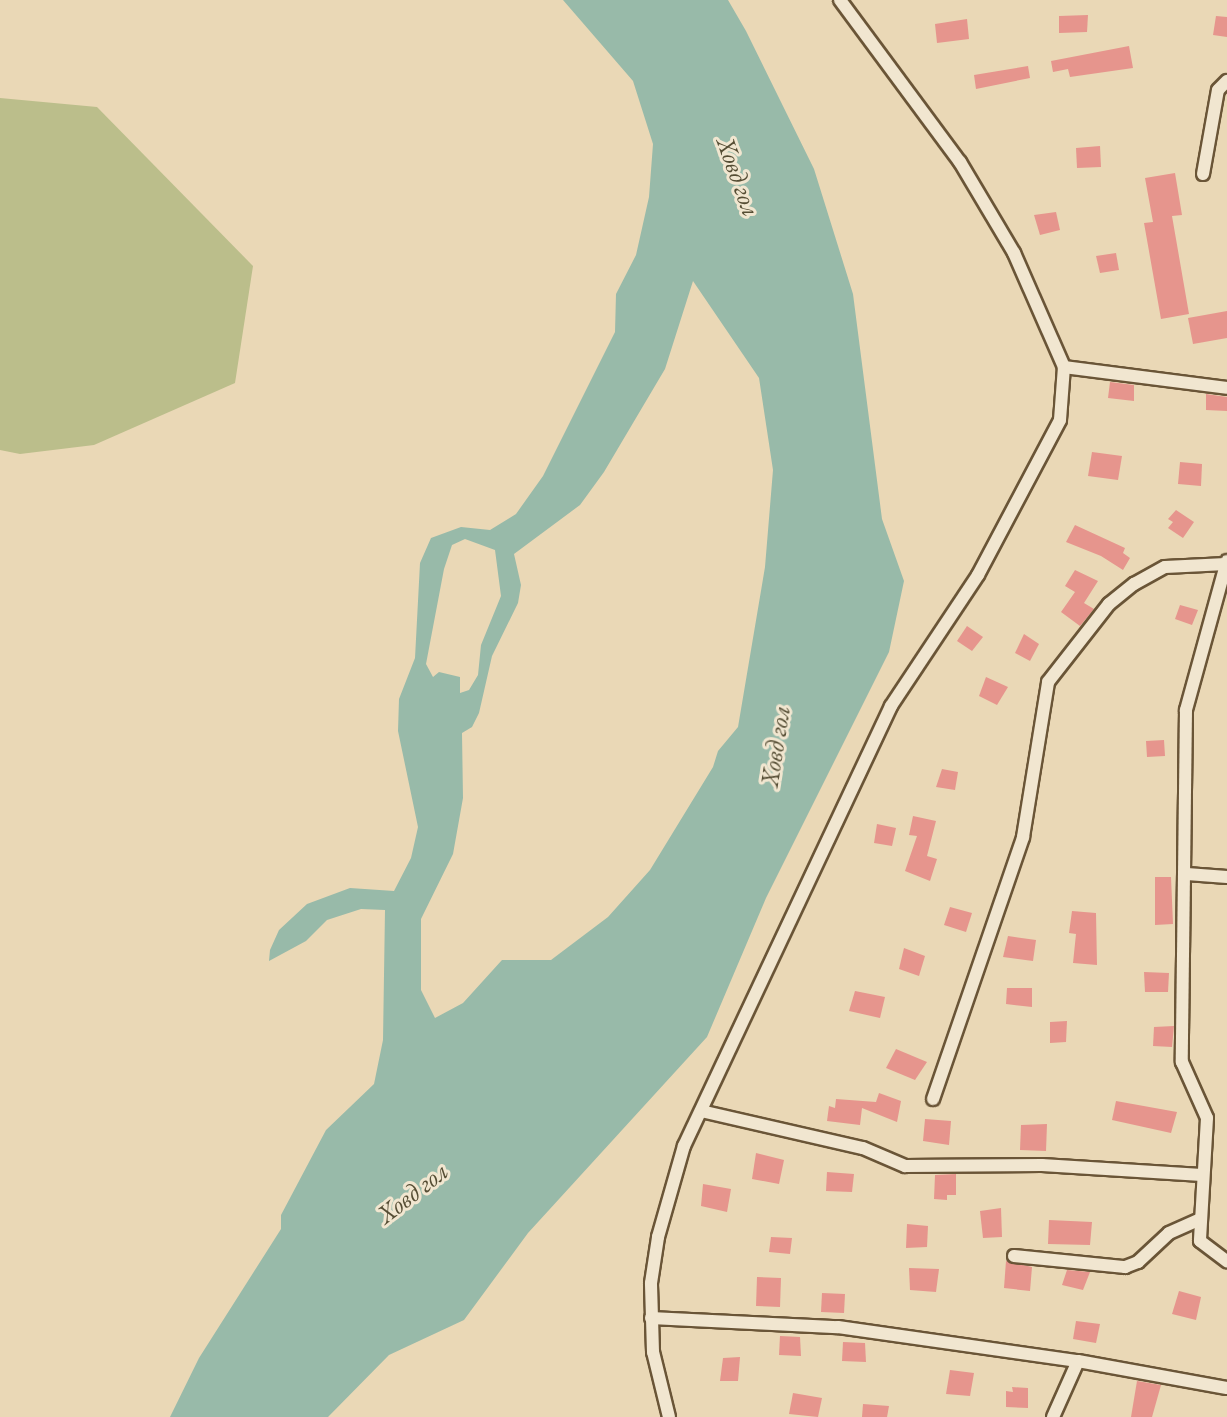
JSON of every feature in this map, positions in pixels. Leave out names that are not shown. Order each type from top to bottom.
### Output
[{"type":"street","points":[[670,1417],[653,1352],[651,1318],[658,1237],[684,1146],[891,706],[978,575],[1060,420],[1064,367],[1014,253],[960,162],[840,0]]},
{"type":"street","points":[[1203,174],[1218,90],[1227,81]]},
{"type":"street","points":[[1064,367],[1227,388]]},
{"type":"street","points":[[933,1099],[1023,837],[1048,682],[1109,604],[1134,584],[1165,566],[1226,562],[1186,710],[1182,771],[1187,874],[1182,1062],[1207,1118],[1198,1220],[1200,1241],[1227,1261]]},
{"type":"street","points":[[1187,874],[1227,877]]},
{"type":"street","points":[[701,1111],[863,1148],[905,1166],[1042,1165],[1202,1175]]},
{"type":"street","points":[[1014,1256],[1125,1267],[1138,1262],[1169,1233],[1198,1220]]},
{"type":"street","points":[[651,1318],[838,1327],[1079,1361],[1227,1388]]},
{"type":"street","points":[[1053,1417],[1079,1361]]},
{"type":"green space","points":[[0,98],[97,107],[253,266],[235,383],[94,445],[20,454],[0,450]]},
{"type":"water","name":"Ховд гол","points":[[563,0],[728,0],[814,169],[853,294],[882,519],[904,581],[889,652],[766,898],[707,1037],[528,1233],[464,1320],[389,1355],[328,1417],[170,1417],[199,1358],[281,1229],[281,1215],[326,1130],[374,1084],[383,1040],[385,910],[361,909],[327,920],[306,941],[269,961],[270,950],[279,930],[307,904],[350,888],[394,891],[411,858],[418,827],[398,731],[399,699],[415,658],[420,563],[431,538],[461,527],[490,530],[516,514],[543,476],[615,332],[616,294],[636,255],[649,197],[653,144],[633,81]],"holes":[[[693,281],[759,378],[773,470],[765,567],[738,727],[718,751],[713,767],[650,870],[608,917],[551,960],[502,960],[463,1003],[435,1018],[421,990],[421,919],[453,854],[463,798],[462,733],[472,727],[479,713],[492,656],[518,603],[521,585],[514,554],[580,505],[604,472],[665,369]],[[465,539],[495,550],[501,596],[481,645],[478,675],[469,690],[460,693],[460,677],[439,672],[433,677],[426,664],[444,569],[452,545]]]},
{"type":"building","points":[[1088,15],[1087,32],[1059,33],[1059,16]]},
{"type":"building","points":[[1216,16],[1227,17],[1227,37],[1213,35]]},
{"type":"building","points":[[967,19],[969,39],[937,43],[935,24]]},
{"type":"building","points":[[1129,46],[1133,68],[1070,77],[1068,69],[1053,72],[1051,61]]},
{"type":"building","points":[[1028,66],[1030,78],[976,89],[974,75]]},
{"type":"building","points":[[1100,146],[1101,167],[1077,168],[1076,148]]},
{"type":"building","points":[[1175,173],[1182,215],[1172,216],[1189,314],[1161,319],[1144,223],[1153,222],[1145,178]]},
{"type":"building","points":[[1056,212],[1060,230],[1040,235],[1034,215]]},
{"type":"building","points":[[1116,253],[1119,270],[1100,273],[1096,256]]},
{"type":"building","points":[[1227,311],[1227,338],[1193,344],[1188,318]]},
{"type":"building","points":[[1110,382],[1134,385],[1134,401],[1108,398]]},
{"type":"building","points":[[1206,394],[1227,397],[1227,411],[1206,410]]},
{"type":"building","points":[[1092,452],[1122,456],[1118,480],[1088,476]]},
{"type":"building","points":[[1180,462],[1202,464],[1201,486],[1178,484]]},
{"type":"building","points":[[1176,510],[1194,522],[1183,538],[1168,528],[1173,522],[1168,519]]},
{"type":"building","points":[[1075,525],[1125,548],[1123,553],[1130,558],[1123,570],[1101,556],[1066,542]]},
{"type":"building","points":[[1075,570],[1098,581],[1084,603],[1094,609],[1080,626],[1061,612],[1075,592],[1065,586]]},
{"type":"building","points":[[1180,605],[1198,610],[1192,625],[1175,619]]},
{"type":"building","points":[[967,626],[983,637],[972,651],[957,641]]},
{"type":"building","points":[[1024,634],[1039,644],[1030,661],[1015,653]]},
{"type":"building","points":[[986,677],[1008,687],[997,705],[979,696]]},
{"type":"building","points":[[1164,740],[1165,756],[1147,757],[1146,741]]},
{"type":"building","points":[[942,769],[958,772],[955,790],[936,787]]},
{"type":"building","points":[[913,816],[936,821],[927,856],[937,859],[930,881],[905,871],[917,836],[909,835]]},
{"type":"building","points":[[877,824],[896,828],[892,846],[874,843]]},
{"type":"building","points":[[1155,877],[1171,877],[1173,924],[1155,925]]},
{"type":"building","points":[[950,907],[972,913],[966,932],[944,925]]},
{"type":"building","points":[[1072,911],[1096,913],[1097,965],[1073,963],[1076,934],[1069,933]]},
{"type":"building","points":[[1008,936],[1036,940],[1033,961],[1003,957]]},
{"type":"building","points":[[904,948],[925,956],[919,976],[899,969]]},
{"type":"building","points":[[1144,972],[1169,973],[1168,992],[1145,992]]},
{"type":"building","points":[[1007,988],[1032,988],[1032,1007],[1006,1004]]},
{"type":"building","points":[[855,991],[885,997],[880,1018],[849,1011]]},
{"type":"building","points":[[1067,1021],[1066,1042],[1050,1043],[1050,1022]]},
{"type":"building","points":[[1174,1026],[1172,1047],[1153,1046],[1154,1027]]},
{"type":"building","points":[[896,1049],[927,1062],[915,1080],[886,1068]]},
{"type":"building","points":[[879,1093],[901,1101],[897,1122],[862,1108],[860,1125],[827,1121],[829,1106],[835,1108],[836,1099],[876,1102]]},
{"type":"building","points":[[1116,1101],[1177,1112],[1171,1133],[1112,1120]]},
{"type":"building","points":[[925,1119],[951,1121],[949,1145],[923,1141]]},
{"type":"building","points":[[1047,1124],[1046,1151],[1020,1150],[1021,1125]]},
{"type":"building","points":[[756,1153],[784,1160],[779,1184],[752,1179]]},
{"type":"building","points":[[827,1172],[854,1174],[852,1192],[826,1191]]},
{"type":"building","points":[[956,1174],[956,1195],[947,1195],[947,1200],[934,1199],[935,1175]]},
{"type":"building","points":[[703,1184],[731,1189],[727,1212],[701,1206]]},
{"type":"building","points":[[1001,1208],[1002,1237],[983,1238],[980,1211]]},
{"type":"building","points":[[1049,1220],[1092,1222],[1090,1245],[1048,1244]]},
{"type":"building","points":[[907,1224],[928,1226],[927,1247],[906,1248]]},
{"type":"building","points":[[771,1237],[792,1238],[790,1254],[769,1252]]},
{"type":"building","points":[[1006,1261],[1032,1267],[1030,1291],[1004,1288]]},
{"type":"building","points":[[909,1268],[939,1269],[936,1292],[910,1290]]},
{"type":"building","points":[[1067,1270],[1090,1272],[1083,1290],[1062,1285]]},
{"type":"building","points":[[757,1277],[781,1278],[780,1307],[756,1306]]},
{"type":"building","points":[[1179,1291],[1201,1297],[1196,1320],[1172,1314]]},
{"type":"building","points":[[822,1293],[845,1294],[844,1313],[821,1312]]},
{"type":"building","points":[[1076,1321],[1100,1324],[1096,1343],[1073,1339]]},
{"type":"building","points":[[780,1336],[800,1337],[801,1356],[779,1355]]},
{"type":"building","points":[[843,1342],[865,1343],[866,1362],[842,1361]]},
{"type":"building","points":[[740,1357],[738,1381],[720,1381],[723,1358]]},
{"type":"building","points":[[950,1370],[974,1373],[970,1396],[946,1394]]},
{"type":"building","points":[[1137,1381],[1161,1385],[1152,1417],[1131,1417]]},
{"type":"building","points":[[1012,1387],[1028,1388],[1028,1408],[1006,1407],[1006,1391],[1013,1392]]},
{"type":"building","points":[[793,1393],[822,1398],[818,1417],[789,1414]]},
{"type":"building","points":[[863,1404],[889,1406],[887,1417],[862,1417]]}]
